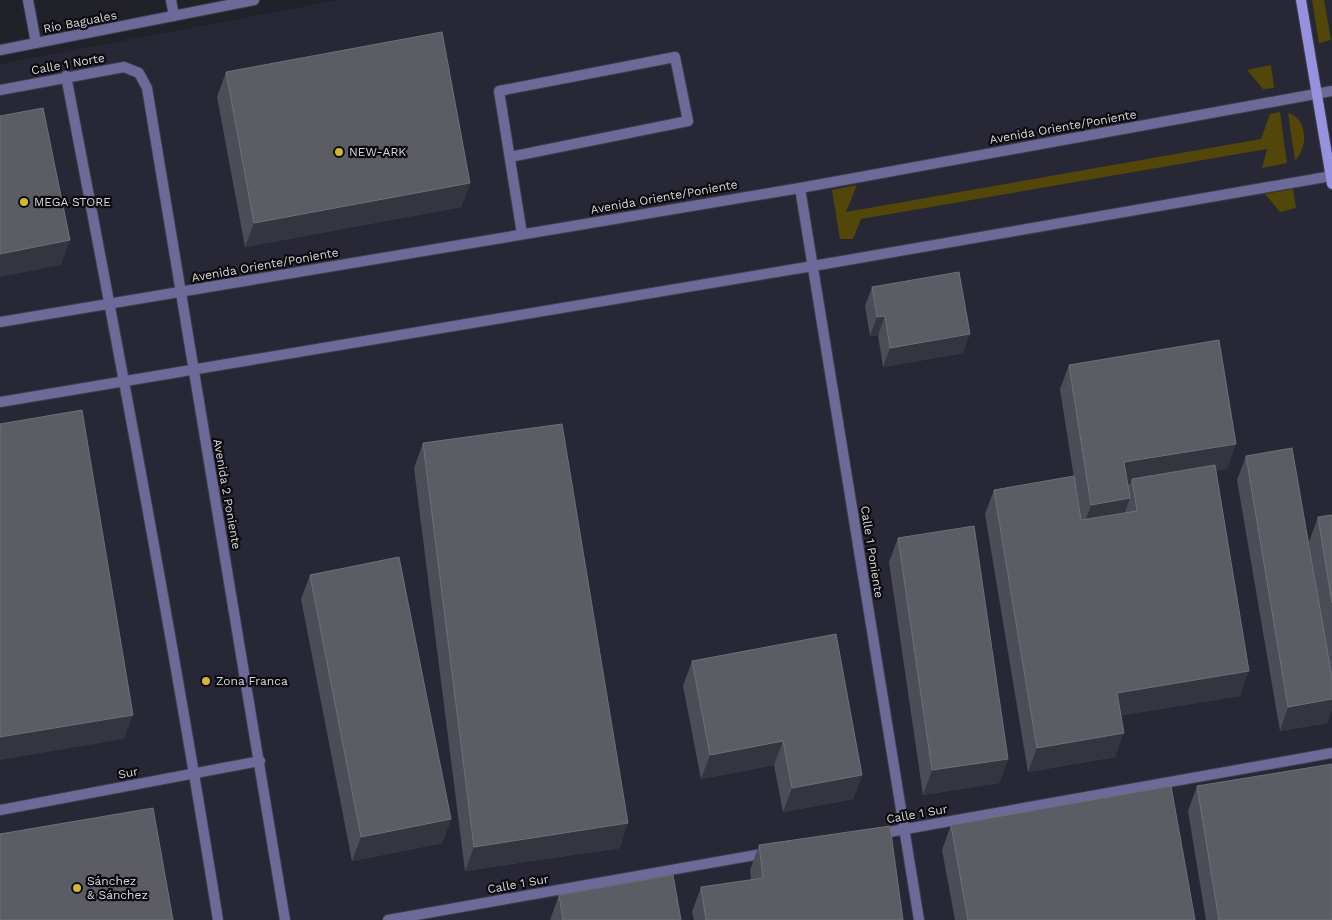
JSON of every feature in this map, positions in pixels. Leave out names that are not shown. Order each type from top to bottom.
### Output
[{"type":"street","points":[[28,0],[36,43]]},
{"type":"street","points":[[171,0],[174,16]]},
{"type":"street","name":"Río Baguales","points":[[0,50],[254,0]]},
{"type":"street","points":[[0,402],[1332,178],[1301,0]]},
{"type":"street","points":[[510,157],[688,121],[675,57],[499,91],[522,234]]},
{"type":"street","name":"Calle 1 Norte","points":[[0,90],[124,66],[139,73]]},
{"type":"street","name":"Avenida 2 Poniente","points":[[139,73],[146,88],[260,761],[285,920]]},
{"type":"street","points":[[66,76],[110,303],[195,773],[218,920]]},
{"type":"street","name":"Avenida Oriente/Poniente","points":[[0,322],[800,188],[1332,91]]},
{"type":"street","name":"Calle 1 Poniente","points":[[800,188],[919,920]]},
{"type":"street","name":"Calle 1 Sur","points":[[871,835],[1332,753]]},
{"type":"street","name":"Sur","points":[[0,810],[260,761]]},
{"type":"street","name":"Calle 1 Sur","points":[[388,920],[774,852]]},
{"type":"shaded area","name":"Zona Franca","points":[[339,0],[1332,0],[1332,920],[0,920],[0,64]]},
{"type":"shaded area","points":[[1312,0],[1324,0],[1331,40],[1319,43]]},
{"type":"shaded area","points":[[1271,65],[1274,88],[1263,89],[1247,70]]},
{"type":"shaded area","points":[[1280,112],[1287,163],[1262,168],[1267,149],[861,219],[853,239],[840,239],[832,190],[857,185],[846,212],[1261,139],[1270,114]]},
{"type":"shaded area","points":[[1288,113],[1299,120],[1304,134],[1302,148],[1295,160]]},
{"type":"shaded area","points":[[1293,189],[1296,208],[1280,212],[1265,194]]},
{"type":"building","name":"NEW-ARK","points":[[442,32],[470,183],[254,223],[226,72]]},
{"type":"building","name":"MEGA STORE","points":[[43,108],[70,240],[0,254],[0,116]]},
{"type":"building","points":[[959,272],[970,334],[890,348],[885,316],[877,317],[872,287]]},
{"type":"building","points":[[1219,340],[1236,444],[1124,462],[1130,498],[1091,505],[1069,365]]},
{"type":"building","points":[[82,410],[133,715],[0,737],[0,424]]},
{"type":"building","points":[[562,424],[628,823],[474,847],[423,443]]},
{"type":"building","points":[[1292,448],[1332,678],[1332,699],[1288,707],[1246,456]]},
{"type":"building","points":[[1215,465],[1249,671],[1117,693],[1124,733],[1037,748],[994,490],[1074,476],[1081,520],[1137,511],[1132,479]]},
{"type":"building","points":[[1332,515],[1332,603],[1318,517]]},
{"type":"building","points":[[974,526],[1008,759],[932,770],[898,538]]},
{"type":"building","points":[[399,557],[451,819],[361,837],[310,575]]},
{"type":"building","points":[[836,634],[862,775],[792,788],[783,741],[710,755],[692,661]]},
{"type":"building","points":[[1332,764],[1332,920],[1219,920],[1197,786]]},
{"type":"building","points":[[1171,786],[1195,920],[968,920],[951,825]]},
{"type":"building","name":"Sánchez & Sánchez","points":[[153,808],[173,920],[0,920],[0,834]]},
{"type":"building","points":[[890,826],[903,920],[706,920],[701,887],[763,878],[759,845]]},
{"type":"building","points":[[673,875],[681,920],[563,920],[559,895]]},
{"type":"place","name":"NEW-ARK","points":[[339,152]]},
{"type":"place","name":"MEGA STORE","points":[[24,202]]},
{"type":"place","name":"Zona Franca","points":[[206,681]]},
{"type":"place","name":"Sánchez & Sánchez","points":[[77,888]]}]
